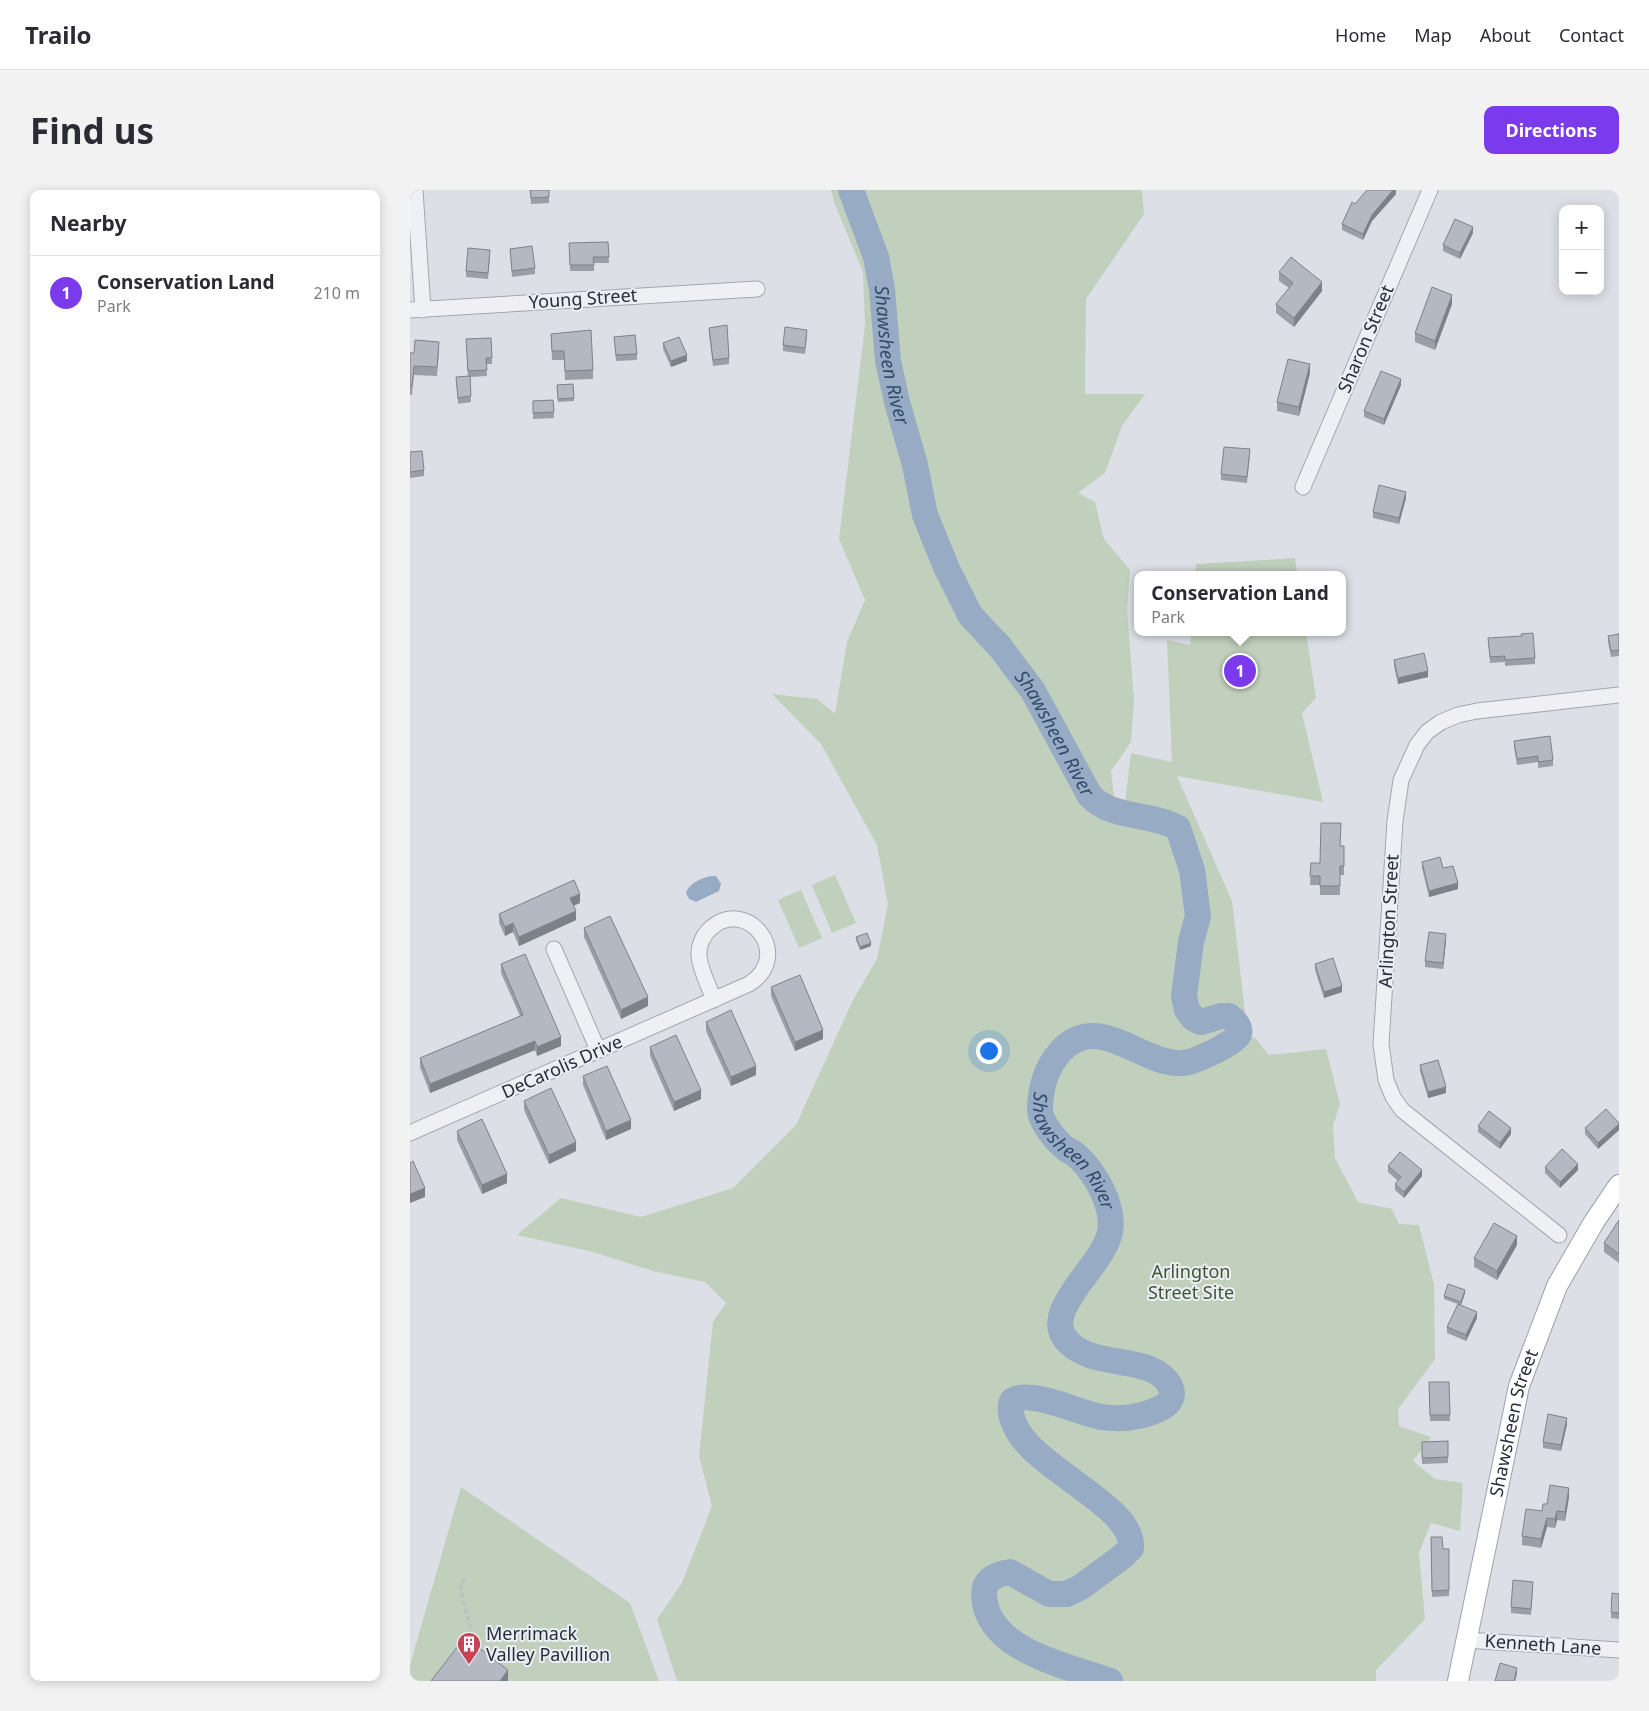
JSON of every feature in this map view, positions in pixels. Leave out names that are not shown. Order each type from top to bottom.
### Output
[{"type":"main road","name":"Shawsheen Street","points":[[1458,1681],[1519,1386],[1558,1286],[1594,1222],[1619,1185]]},
{"type":"street","points":[[416,190],[416,310]]},
{"type":"street","name":"Sharon Street","points":[[1302,487],[1430,190]]},
{"type":"street","name":"Young Street","points":[[416,310],[757,289]]},
{"type":"street","name":"Arlington Street","points":[[1559,1235],[1414,1122],[1393,1097],[1386,1080],[1381,1044],[1395,821],[1401,780],[1408,762],[1427,732],[1441,722],[1477,711],[1619,695]]},
{"type":"street","name":"DeCarolis Drive","points":[[410,1133],[714,1000],[749,984],[758,978],[765,968],[768,955],[766,942],[760,932],[746,922],[734,919],[722,921],[708,931],[702,941],[699,951],[700,962],[714,1000]]},
{"type":"street","points":[[554,949],[598,1050]]},
{"type":"street","name":"Kenneth Lane","points":[[1466,1640],[1619,1650]]},
{"type":"path","points":[[465,1579],[462,1581],[460,1591],[474,1643],[480,1649]]},
{"type":"green space","name":"Arlington Street Site","points":[[831,190],[1142,190],[1144,214],[1086,299],[1085,394],[1145,394],[1122,426],[1105,473],[1078,493],[1095,502],[1104,539],[1130,570],[1127,610],[1134,700],[1131,742],[1111,771],[1114,797],[1125,802],[1131,753],[1172,762],[1167,640],[1190,645],[1191,636],[1307,636],[1316,698],[1302,713],[1323,802],[1177,776],[1232,901],[1245,1012],[1236,1034],[1255,1038],[1269,1055],[1326,1049],[1340,1104],[1333,1126],[1335,1158],[1358,1202],[1392,1209],[1399,1224],[1419,1225],[1434,1285],[1435,1359],[1398,1409],[1399,1426],[1431,1437],[1413,1461],[1435,1479],[1463,1483],[1460,1531],[1431,1523],[1419,1553],[1425,1619],[1376,1670],[1376,1681],[677,1681],[657,1619],[682,1583],[712,1506],[699,1456],[713,1322],[726,1303],[705,1282],[653,1271],[593,1252],[517,1235],[561,1198],[641,1217],[733,1188],[796,1125],[853,1000],[877,959],[888,904],[877,845],[821,744],[772,694],[817,699],[835,714],[847,642],[865,600],[839,539],[865,326],[863,272],[834,202]]},
{"type":"green space","points":[[1295,558],[1297,571],[1195,571],[1196,564]]},
{"type":"green space","points":[[835,875],[856,923],[832,933],[812,885]]},
{"type":"green space","points":[[801,890],[822,938],[799,948],[778,900]]},
{"type":"green space","points":[[461,1487],[630,1603],[659,1681],[410,1681],[410,1665]]},
{"type":"water","points":[[716,876],[721,884],[719,891],[696,902],[689,899],[686,893],[690,886],[703,878]]},
{"type":"building","points":[[530,190],[549,190],[549,197],[531,198]]},
{"type":"building","points":[[1367,190],[1393,190],[1372,215],[1363,234],[1342,224],[1352,202],[1355,204]]},
{"type":"building","points":[[1455,219],[1473,227],[1460,253],[1443,245]]},
{"type":"building","points":[[608,242],[609,257],[593,257],[594,265],[570,265],[569,243]]},
{"type":"building","points":[[532,246],[535,268],[512,271],[510,249]]},
{"type":"building","points":[[468,248],[490,250],[488,273],[466,271]]},
{"type":"building","points":[[1291,257],[1322,282],[1294,318],[1276,304],[1293,283],[1279,272]]},
{"type":"building","points":[[1432,287],[1452,295],[1435,341],[1415,333]]},
{"type":"building","points":[[727,325],[729,358],[713,360],[709,328]]},
{"type":"building","points":[[785,327],[807,330],[805,348],[783,345]]},
{"type":"building","points":[[591,330],[593,370],[565,371],[564,351],[552,351],[551,334]]},
{"type":"building","points":[[635,335],[637,354],[616,355],[614,337]]},
{"type":"building","points":[[679,337],[687,355],[671,361],[663,343]]},
{"type":"building","points":[[491,338],[492,358],[486,358],[487,370],[468,371],[466,339]]},
{"type":"building","points":[[415,340],[439,342],[437,367],[414,366],[412,386],[410,386],[410,353],[414,353]]},
{"type":"building","points":[[1288,359],[1310,364],[1299,407],[1277,402]]},
{"type":"building","points":[[1381,371],[1401,379],[1384,419],[1364,411]]},
{"type":"building","points":[[470,376],[471,396],[458,398],[456,377]]},
{"type":"building","points":[[573,384],[574,398],[558,399],[557,385]]},
{"type":"building","points":[[553,400],[554,412],[533,413],[533,401]]},
{"type":"building","points":[[1224,447],[1250,449],[1247,477],[1221,474]]},
{"type":"building","points":[[422,451],[424,470],[410,472],[410,452]]},
{"type":"building","points":[[1379,485],[1406,492],[1399,518],[1373,512]]},
{"type":"building","points":[[1533,633],[1535,658],[1505,660],[1505,656],[1490,657],[1488,638],[1522,636],[1521,634]]},
{"type":"building","points":[[1619,634],[1619,650],[1611,651],[1608,636]]},
{"type":"building","points":[[1424,653],[1428,671],[1398,678],[1394,660]]},
{"type":"building","points":[[1550,736],[1553,760],[1538,762],[1538,756],[1517,759],[1514,741]]},
{"type":"building","points":[[1321,823],[1341,823],[1340,846],[1344,846],[1344,866],[1340,866],[1340,886],[1320,886],[1320,876],[1310,876],[1311,863],[1320,863]]},
{"type":"building","points":[[1440,857],[1443,868],[1453,866],[1458,883],[1429,891],[1422,862]]},
{"type":"building","points":[[574,880],[580,894],[570,898],[576,911],[519,937],[513,923],[505,927],[499,914]]},
{"type":"building","points":[[610,916],[648,997],[621,1010],[584,928]]},
{"type":"building","points":[[1429,932],[1446,934],[1443,963],[1425,961]]},
{"type":"building","points":[[867,933],[871,943],[860,947],[856,937]]},
{"type":"building","points":[[525,954],[561,1037],[537,1047],[535,1041],[430,1084],[420,1058],[523,1015],[501,964]]},
{"type":"building","points":[[1333,958],[1342,986],[1324,992],[1315,964]]},
{"type":"building","points":[[800,975],[823,1030],[795,1042],[771,987]]},
{"type":"building","points":[[731,1010],[756,1066],[731,1077],[706,1022]]},
{"type":"building","points":[[676,1035],[701,1090],[674,1102],[650,1047]]},
{"type":"building","points":[[1438,1060],[1446,1087],[1428,1092],[1420,1065]]},
{"type":"building","points":[[607,1066],[631,1120],[606,1131],[583,1076]]},
{"type":"building","points":[[551,1088],[576,1142],[549,1155],[524,1101]]},
{"type":"building","points":[[1606,1109],[1619,1124],[1598,1143],[1585,1128]]},
{"type":"building","points":[[1489,1111],[1511,1128],[1500,1143],[1478,1126]]},
{"type":"building","points":[[482,1119],[507,1174],[482,1185],[457,1131]]},
{"type":"building","points":[[1562,1149],[1578,1164],[1560,1182],[1545,1167]]},
{"type":"building","points":[[1400,1152],[1422,1170],[1404,1192],[1395,1184],[1401,1177],[1388,1166]]},
{"type":"building","points":[[413,1161],[425,1188],[410,1194],[410,1163]]},
{"type":"building","points":[[1619,1220],[1619,1254],[1604,1243]]},
{"type":"building","points":[[1494,1223],[1517,1236],[1497,1271],[1474,1258]]},
{"type":"building","points":[[1448,1284],[1465,1290],[1461,1302],[1444,1296]]},
{"type":"building","points":[[1458,1304],[1477,1312],[1466,1335],[1447,1327]]},
{"type":"building","points":[[1429,1382],[1449,1382],[1450,1415],[1430,1415]]},
{"type":"building","points":[[1548,1414],[1567,1418],[1561,1445],[1543,1442]]},
{"type":"building","points":[[1448,1441],[1448,1457],[1422,1458],[1422,1442]]},
{"type":"building","points":[[1550,1485],[1569,1488],[1565,1512],[1557,1511],[1555,1519],[1547,1518],[1541,1539],[1522,1536],[1526,1509],[1542,1511],[1543,1504],[1547,1504]]},
{"type":"building","points":[[1431,1537],[1442,1537],[1443,1549],[1449,1549],[1449,1590],[1432,1591]]},
{"type":"building","points":[[1513,1580],[1533,1582],[1531,1609],[1511,1607]]},
{"type":"building","points":[[1612,1593],[1619,1594],[1619,1613],[1611,1612]]},
{"type":"building","points":[[465,1637],[508,1670],[500,1681],[431,1681]]},
{"type":"building","points":[[1500,1663],[1517,1668],[1514,1681],[1495,1681]]},
{"type":"waterway","name":"Shawsheen River","points":[[851,190],[876,257],[882,289],[888,361],[897,402],[915,465],[925,515],[947,569],[970,615],[1000,647],[1033,691],[1090,796],[1099,804],[1110,809],[1167,823],[1178,828],[1192,870],[1198,916],[1191,942],[1184,996],[1187,1010],[1193,1018],[1201,1022],[1221,1016],[1229,1016],[1239,1029],[1239,1034],[1230,1043],[1204,1056],[1183,1063],[1167,1062],[1105,1037],[1089,1036],[1074,1040],[1055,1059],[1047,1072],[1042,1087],[1040,1111],[1043,1121],[1058,1142],[1076,1155],[1097,1180],[1107,1201],[1111,1222],[1105,1246],[1066,1304],[1061,1318],[1061,1331],[1069,1343],[1087,1354],[1140,1366],[1157,1372],[1167,1382],[1172,1393],[1168,1403],[1161,1408],[1140,1416],[1125,1418],[1102,1417],[1056,1403],[1031,1398],[1020,1398],[1012,1401],[1012,1418],[1024,1440],[1059,1471],[1100,1501],[1117,1517],[1128,1532],[1131,1548],[1081,1587],[1067,1594],[1049,1594],[1010,1572],[992,1578],[986,1585],[984,1595],[988,1614],[999,1630],[1014,1643],[1053,1662],[1110,1681]]},
{"type":"place","name":"Conservation Land","points":[[1240,671]]},
{"type":"place","name":"Merrimack Valley Pavillion","points":[[469,1665]]}]
